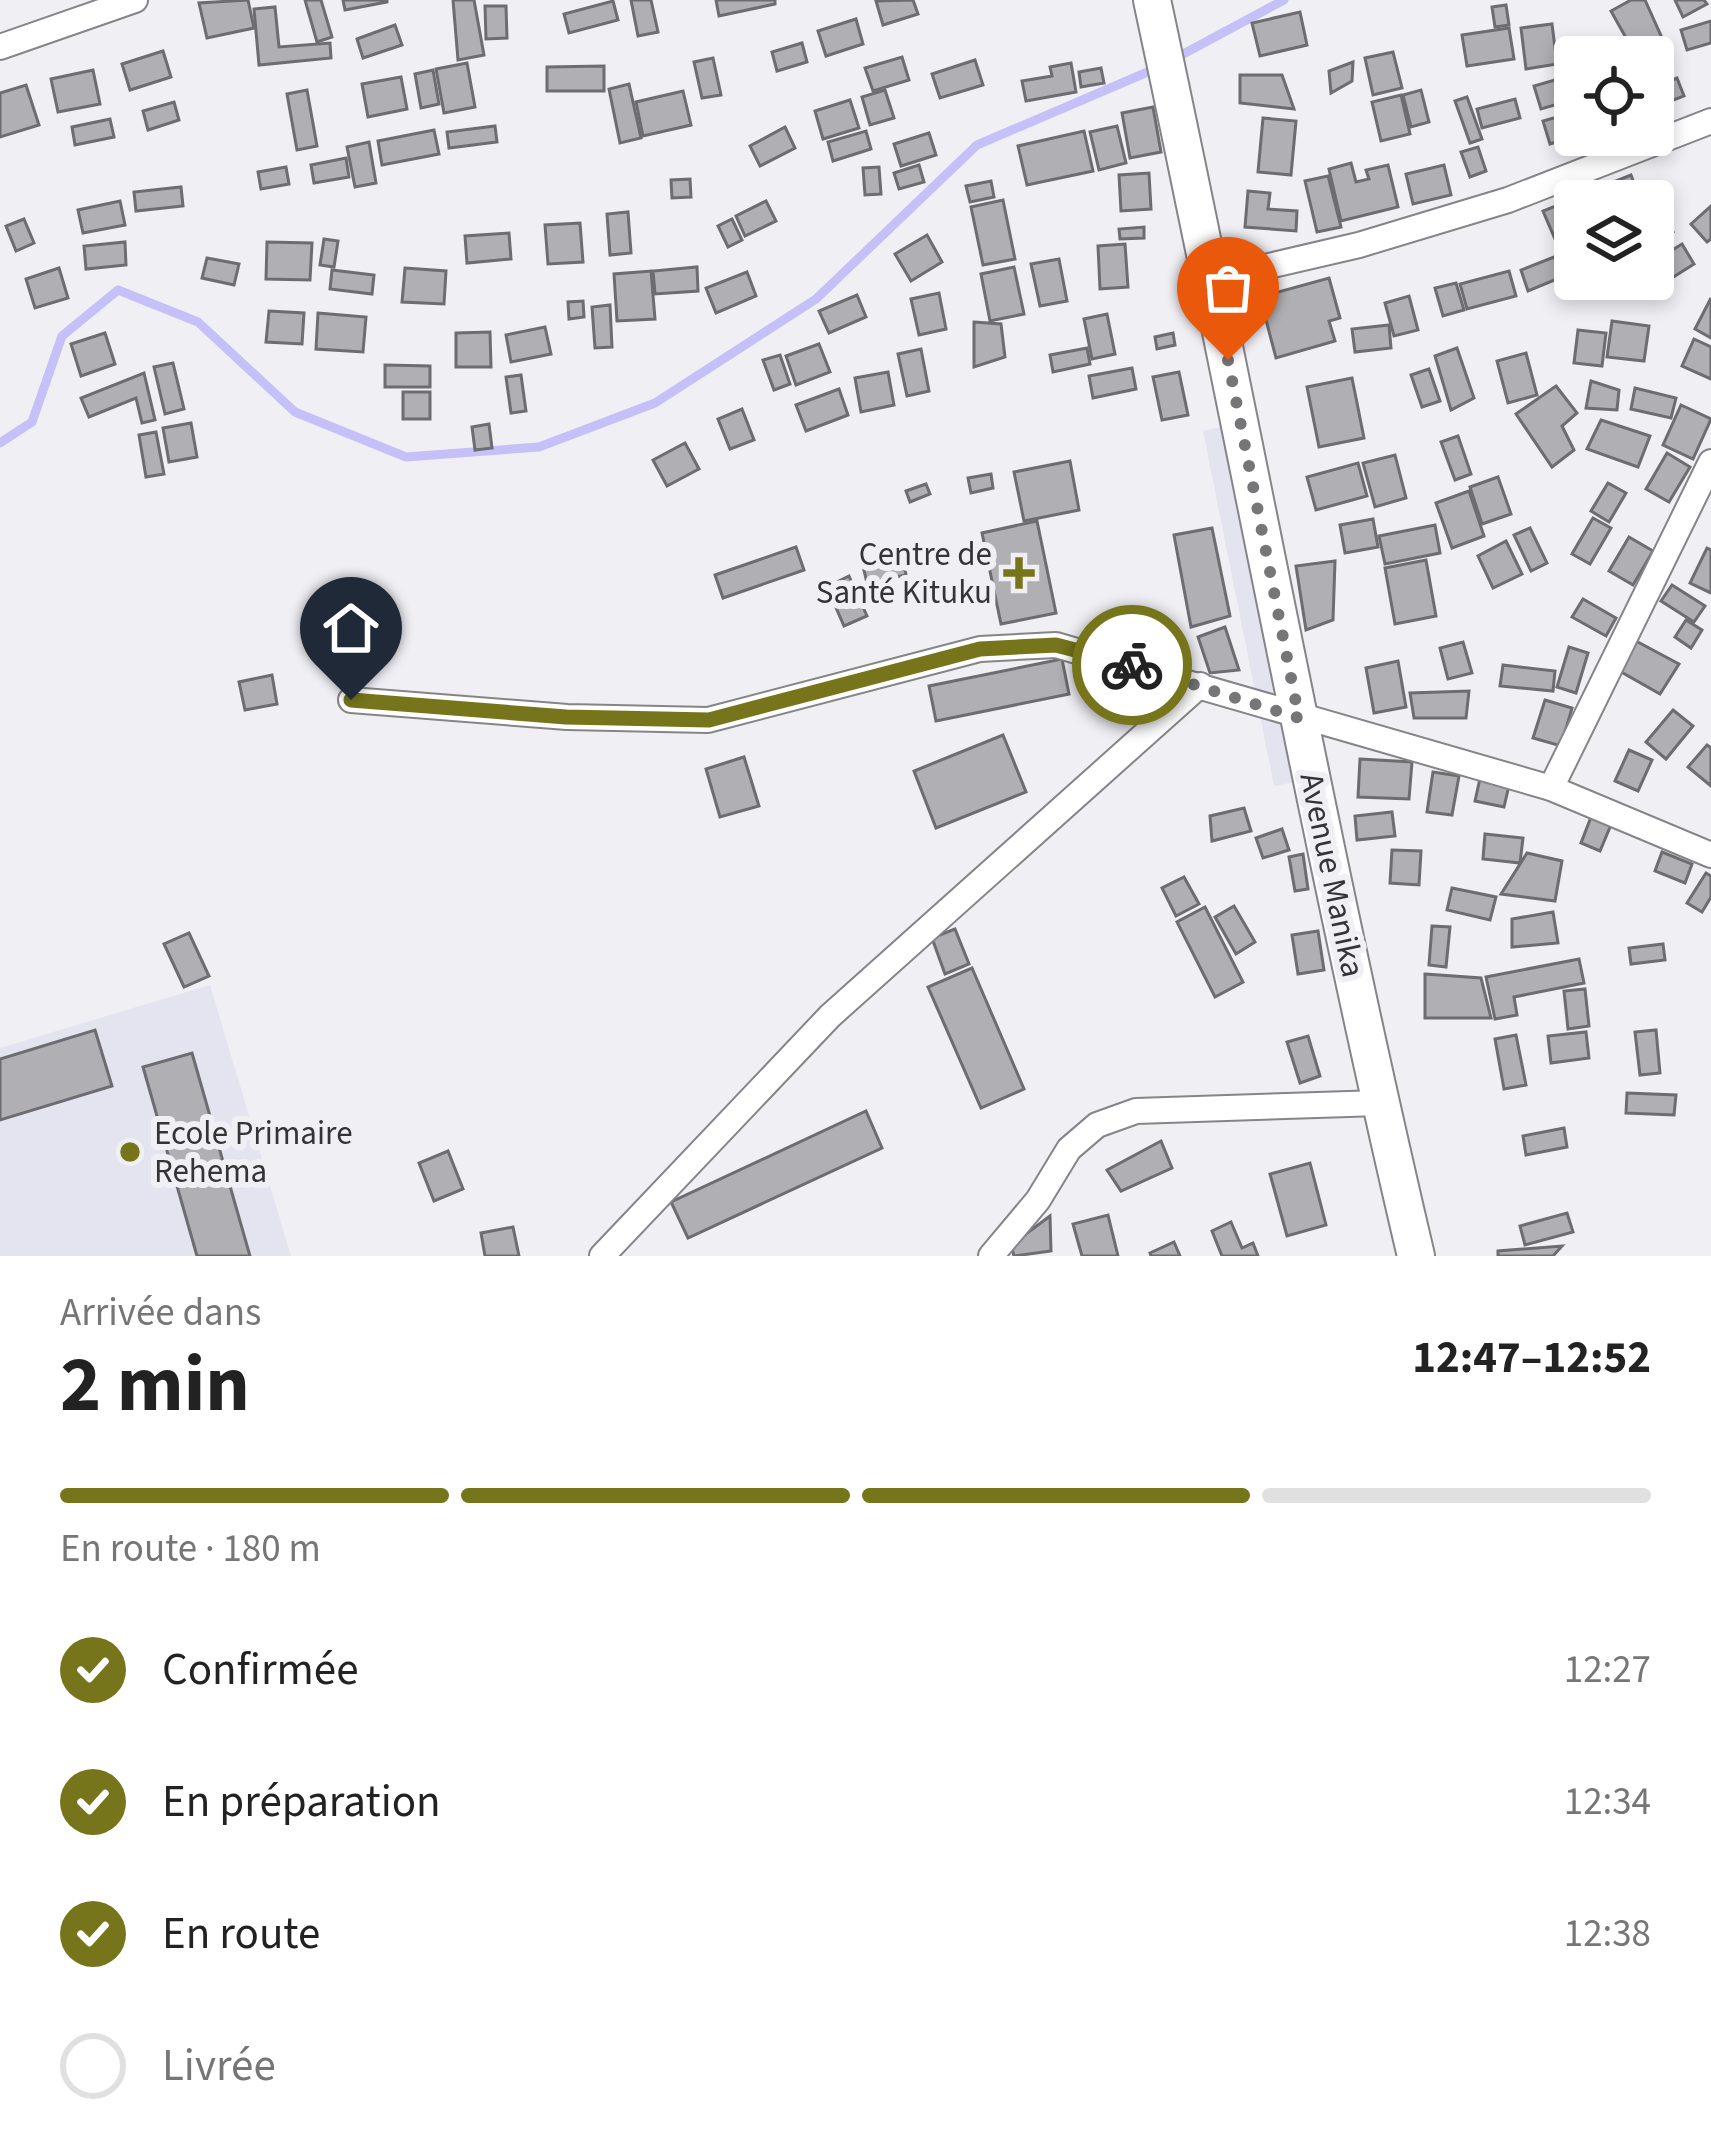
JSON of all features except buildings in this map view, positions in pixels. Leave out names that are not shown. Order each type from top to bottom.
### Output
[{"type":"street","points":[[0,47],[135,0]]},
{"type":"street","name":"Avenue Manika","points":[[1152,0],[1380,1103],[1417,1256]]},
{"type":"street","points":[[1213,279],[1359,244],[1508,200],[1711,121]]},
{"type":"street","points":[[1552,788],[1711,462]]},
{"type":"street","points":[[351,700],[566,717],[709,720],[980,649],[1056,645],[1552,788],[1711,855]]},
{"type":"street","points":[[602,1256],[830,1016],[1200,686]]},
{"type":"street","points":[[991,1256],[1038,1200],[1070,1149],[1097,1125],[1156,1109],[1380,1103]]},
{"type":"shaded area","points":[[1234,424],[1305,780],[1274,786],[1203,431]]},
{"type":"shaded area","name":"Ecole Primaire Rehema","points":[[210,985],[291,1256],[0,1256],[0,1048]]},
{"type":"waterway","points":[[1172,60],[1284,0]]},
{"type":"waterway","points":[[0,443],[32,422],[62,336],[118,290],[198,322],[295,412],[406,457],[539,447],[655,403],[816,299],[977,145],[1157,68]]},
{"type":"way so far","points":[[1132,665],[1299,718],[1228,360]]},
{"type":"place","name":"Centre de Santé Kituku","points":[[1019,573]]},
{"type":"place","name":"Ecole Primaire Rehema","points":[[130,1152]]},
{"type":"route","points":[[351,700],[566,717],[709,720],[980,649],[1056,645],[1132,665]]}]
